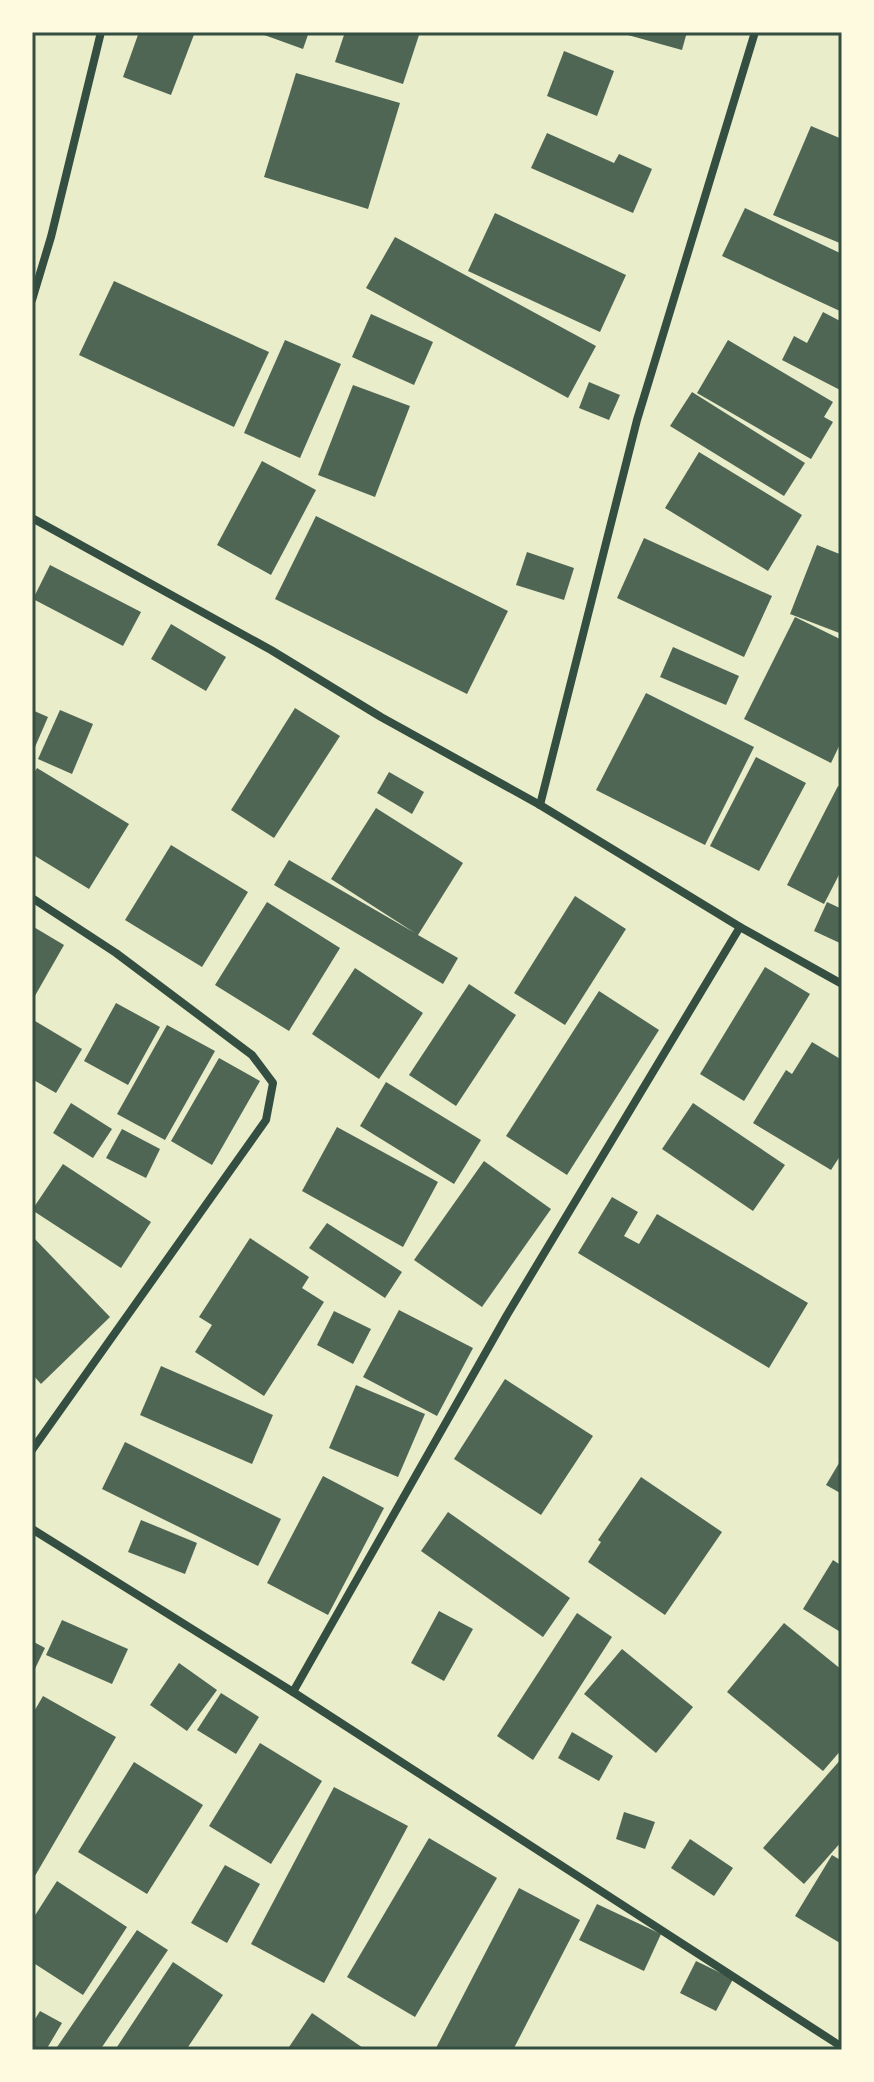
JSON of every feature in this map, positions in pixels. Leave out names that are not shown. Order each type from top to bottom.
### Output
[{"type":"street","points":[[32,300],[51,237],[101,32]]},
{"type":"street","points":[[540,805],[637,420],[755,32]]},
{"type":"street","points":[[32,518],[271,650],[842,984]]},
{"type":"street","points":[[32,898],[116,953],[252,1055],[273,1083],[266,1120],[32,1450]]},
{"type":"street","points":[[293,1692],[507,1315],[740,927]]},
{"type":"street","points":[[32,1529],[293,1692],[842,2047]]},
{"type":"building","points":[[139,32],[195,32],[171,95],[123,77]]},
{"type":"building","points":[[256,32],[309,32],[303,49]]},
{"type":"building","points":[[345,32],[420,32],[403,84],[335,62]]},
{"type":"building","points":[[617,32],[687,32],[682,50]]},
{"type":"building","points":[[564,51],[614,71],[597,116],[547,96]]},
{"type":"building","points":[[296,73],[400,103],[368,209],[264,177]]},
{"type":"building","points":[[811,126],[842,139],[842,244],[773,215]]},
{"type":"building","points":[[547,133],[614,163],[619,154],[652,169],[633,213],[531,168]]},
{"type":"building","points":[[745,208],[842,254],[842,312],[722,256]]},
{"type":"building","points":[[495,213],[626,275],[600,332],[468,271]]},
{"type":"building","points":[[395,237],[596,346],[568,398],[366,288]]},
{"type":"building","points":[[114,281],[269,352],[234,427],[79,355]]},
{"type":"building","points":[[823,312],[842,322],[842,391],[782,360],[794,336],[807,343]]},
{"type":"building","points":[[371,314],[433,342],[414,385],[352,357]]},
{"type":"building","points":[[285,340],[341,364],[300,458],[244,433]]},
{"type":"building","points":[[728,340],[833,402],[824,417],[833,422],[811,459],[697,393]]},
{"type":"building","points":[[589,382],[620,395],[609,420],[579,408]]},
{"type":"building","points":[[353,385],[410,406],[375,497],[318,475]]},
{"type":"building","points":[[692,392],[805,463],[784,496],[670,426]]},
{"type":"building","points":[[699,452],[802,515],[768,571],[665,508]]},
{"type":"building","points":[[262,461],[316,490],[271,575],[217,545]]},
{"type":"building","points":[[316,516],[508,611],[467,694],[275,599]]},
{"type":"building","points":[[644,538],[772,596],[744,657],[617,598]]},
{"type":"building","points":[[817,545],[842,555],[842,634],[790,614]]},
{"type":"building","points":[[527,552],[574,568],[564,600],[516,585]]},
{"type":"building","points":[[50,565],[141,612],[123,646],[33,599]]},
{"type":"building","points":[[795,617],[842,640],[842,740],[831,763],[744,719]]},
{"type":"building","points":[[171,624],[226,657],[206,691],[151,659]]},
{"type":"building","points":[[673,647],[739,676],[726,705],[660,677]]},
{"type":"building","points":[[646,693],[754,747],[705,845],[596,790]]},
{"type":"building","points":[[295,708],[340,736],[274,838],[231,810]]},
{"type":"building","points":[[32,710],[48,717],[32,754]]},
{"type":"building","points":[[60,710],[93,724],[72,774],[38,759]]},
{"type":"building","points":[[756,757],[806,783],[759,871],[710,846]]},
{"type":"building","points":[[37,768],[129,824],[89,889],[32,854],[32,776]]},
{"type":"building","points":[[389,772],[424,792],[412,814],[377,793]]},
{"type":"building","points":[[838,786],[842,788],[842,869],[824,904],[787,885]]},
{"type":"building","points":[[376,808],[463,863],[418,935],[458,958],[443,984],[274,885],[289,860],[415,933],[331,879]]},
{"type":"building","points":[[171,845],[248,892],[202,967],[125,920]]},
{"type":"building","points":[[575,896],[626,929],[565,1025],[514,993]]},
{"type":"building","points":[[267,902],[340,948],[289,1031],[215,985]]},
{"type":"building","points":[[827,902],[842,909],[842,944],[814,931]]},
{"type":"building","points":[[32,926],[64,945],[32,1001]]},
{"type":"building","points":[[765,967],[810,994],[744,1101],[700,1074]]},
{"type":"building","points":[[355,968],[423,1013],[379,1079],[312,1034]]},
{"type":"building","points":[[469,984],[516,1015],[456,1106],[409,1075]]},
{"type":"building","points":[[599,991],[659,1030],[567,1175],[506,1136]]},
{"type":"building","points":[[116,1003],[160,1027],[128,1085],[84,1061]]},
{"type":"building","points":[[35,1021],[82,1049],[56,1093],[32,1079],[32,1025]]},
{"type":"building","points":[[167,1025],[215,1051],[165,1140],[117,1114]]},
{"type":"building","points":[[812,1042],[842,1060],[842,1153],[831,1170],[753,1123],[786,1070],[792,1074]]},
{"type":"building","points":[[219,1058],[260,1081],[212,1165],[171,1141]]},
{"type":"building","points":[[386,1082],[481,1140],[454,1184],[360,1126]]},
{"type":"building","points":[[71,1103],[112,1129],[93,1158],[53,1133]]},
{"type":"building","points":[[693,1103],[785,1165],[753,1211],[662,1149]]},
{"type":"building","points":[[337,1127],[438,1182],[403,1247],[302,1191]]},
{"type":"building","points":[[122,1129],[160,1149],[146,1178],[106,1158]]},
{"type":"building","points":[[484,1161],[551,1209],[482,1307],[414,1260]]},
{"type":"building","points":[[63,1164],[151,1222],[121,1268],[32,1210]]},
{"type":"building","points":[[612,1197],[638,1212],[624,1236],[639,1244],[657,1214],[808,1303],[769,1368],[578,1253]]},
{"type":"building","points":[[327,1223],[402,1272],[385,1298],[309,1248]]},
{"type":"building","points":[[32,1236],[110,1317],[41,1384],[32,1374]]},
{"type":"building","points":[[250,1238],[309,1277],[302,1288],[324,1302],[264,1396],[195,1352],[212,1325],[199,1317]]},
{"type":"building","points":[[399,1310],[473,1348],[437,1416],[363,1377]]},
{"type":"building","points":[[334,1311],[371,1329],[353,1364],[317,1345]]},
{"type":"building","points":[[161,1366],[273,1415],[252,1464],[140,1415]]},
{"type":"building","points":[[505,1379],[593,1436],[541,1515],[454,1459]]},
{"type":"building","points":[[356,1385],[425,1414],[398,1477],[329,1448]]},
{"type":"building","points":[[125,1442],[281,1519],[258,1566],[102,1489]]},
{"type":"building","points":[[842,1458],[842,1494],[826,1485]]},
{"type":"building","points":[[323,1476],[384,1508],[328,1615],[267,1583]]},
{"type":"building","points":[[641,1477],[722,1532],[665,1615],[588,1562],[601,1542],[598,1540]]},
{"type":"building","points":[[448,1512],[570,1598],[543,1637],[421,1551]]},
{"type":"building","points":[[141,1520],[197,1543],[185,1574],[128,1552]]},
{"type":"building","points":[[833,1560],[842,1566],[842,1633],[803,1609]]},
{"type":"building","points":[[439,1611],[473,1629],[444,1681],[411,1663]]},
{"type":"building","points":[[577,1613],[612,1637],[533,1760],[497,1736]]},
{"type":"building","points":[[62,1620],[128,1649],[112,1684],[46,1655]]},
{"type":"building","points":[[784,1623],[842,1670],[842,1749],[823,1771],[727,1692]]},
{"type":"building","points":[[32,1641],[45,1648],[32,1675]]},
{"type":"building","points":[[622,1649],[693,1707],[656,1753],[584,1694]]},
{"type":"building","points":[[179,1663],[217,1690],[187,1731],[150,1705]]},
{"type":"building","points":[[221,1693],[259,1717],[236,1754],[197,1730]]},
{"type":"building","points":[[43,1696],[116,1737],[32,1881],[32,1715]]},
{"type":"building","points":[[572,1732],[613,1756],[599,1781],[558,1758]]},
{"type":"building","points":[[260,1743],[322,1781],[271,1864],[209,1826]]},
{"type":"building","points":[[842,1758],[842,1841],[804,1884],[763,1848]]},
{"type":"building","points":[[134,1762],[203,1805],[147,1894],[78,1852]]},
{"type":"building","points":[[334,1787],[408,1826],[324,1983],[251,1944]]},
{"type":"building","points":[[624,1812],[655,1822],[645,1849],[616,1839]]},
{"type":"building","points":[[429,1838],[497,1878],[415,2017],[347,1977]]},
{"type":"building","points":[[690,1839],[733,1868],[714,1896],[671,1868]]},
{"type":"building","points":[[832,1855],[842,1861],[840,1943],[795,1916]]},
{"type":"building","points":[[225,1865],[260,1884],[227,1943],[191,1923]]},
{"type":"building","points":[[57,1881],[127,1927],[83,1995],[32,1962],[32,1920]]},
{"type":"building","points":[[519,1888],[580,1920],[513,2050],[435,2050]]},
{"type":"building","points":[[597,1904],[661,1934],[644,1971],[579,1940]]},
{"type":"building","points":[[137,1930],[168,1950],[100,2050],[55,2050]]},
{"type":"building","points":[[696,1961],[733,1979],[716,2011],[680,1993]]},
{"type":"building","points":[[173,1962],[223,1995],[186,2050],[115,2050]]},
{"type":"building","points":[[40,2011],[62,2023],[46,2050],[32,2050],[32,2024]]},
{"type":"building","points":[[312,2013],[366,2050],[287,2050]]}]
